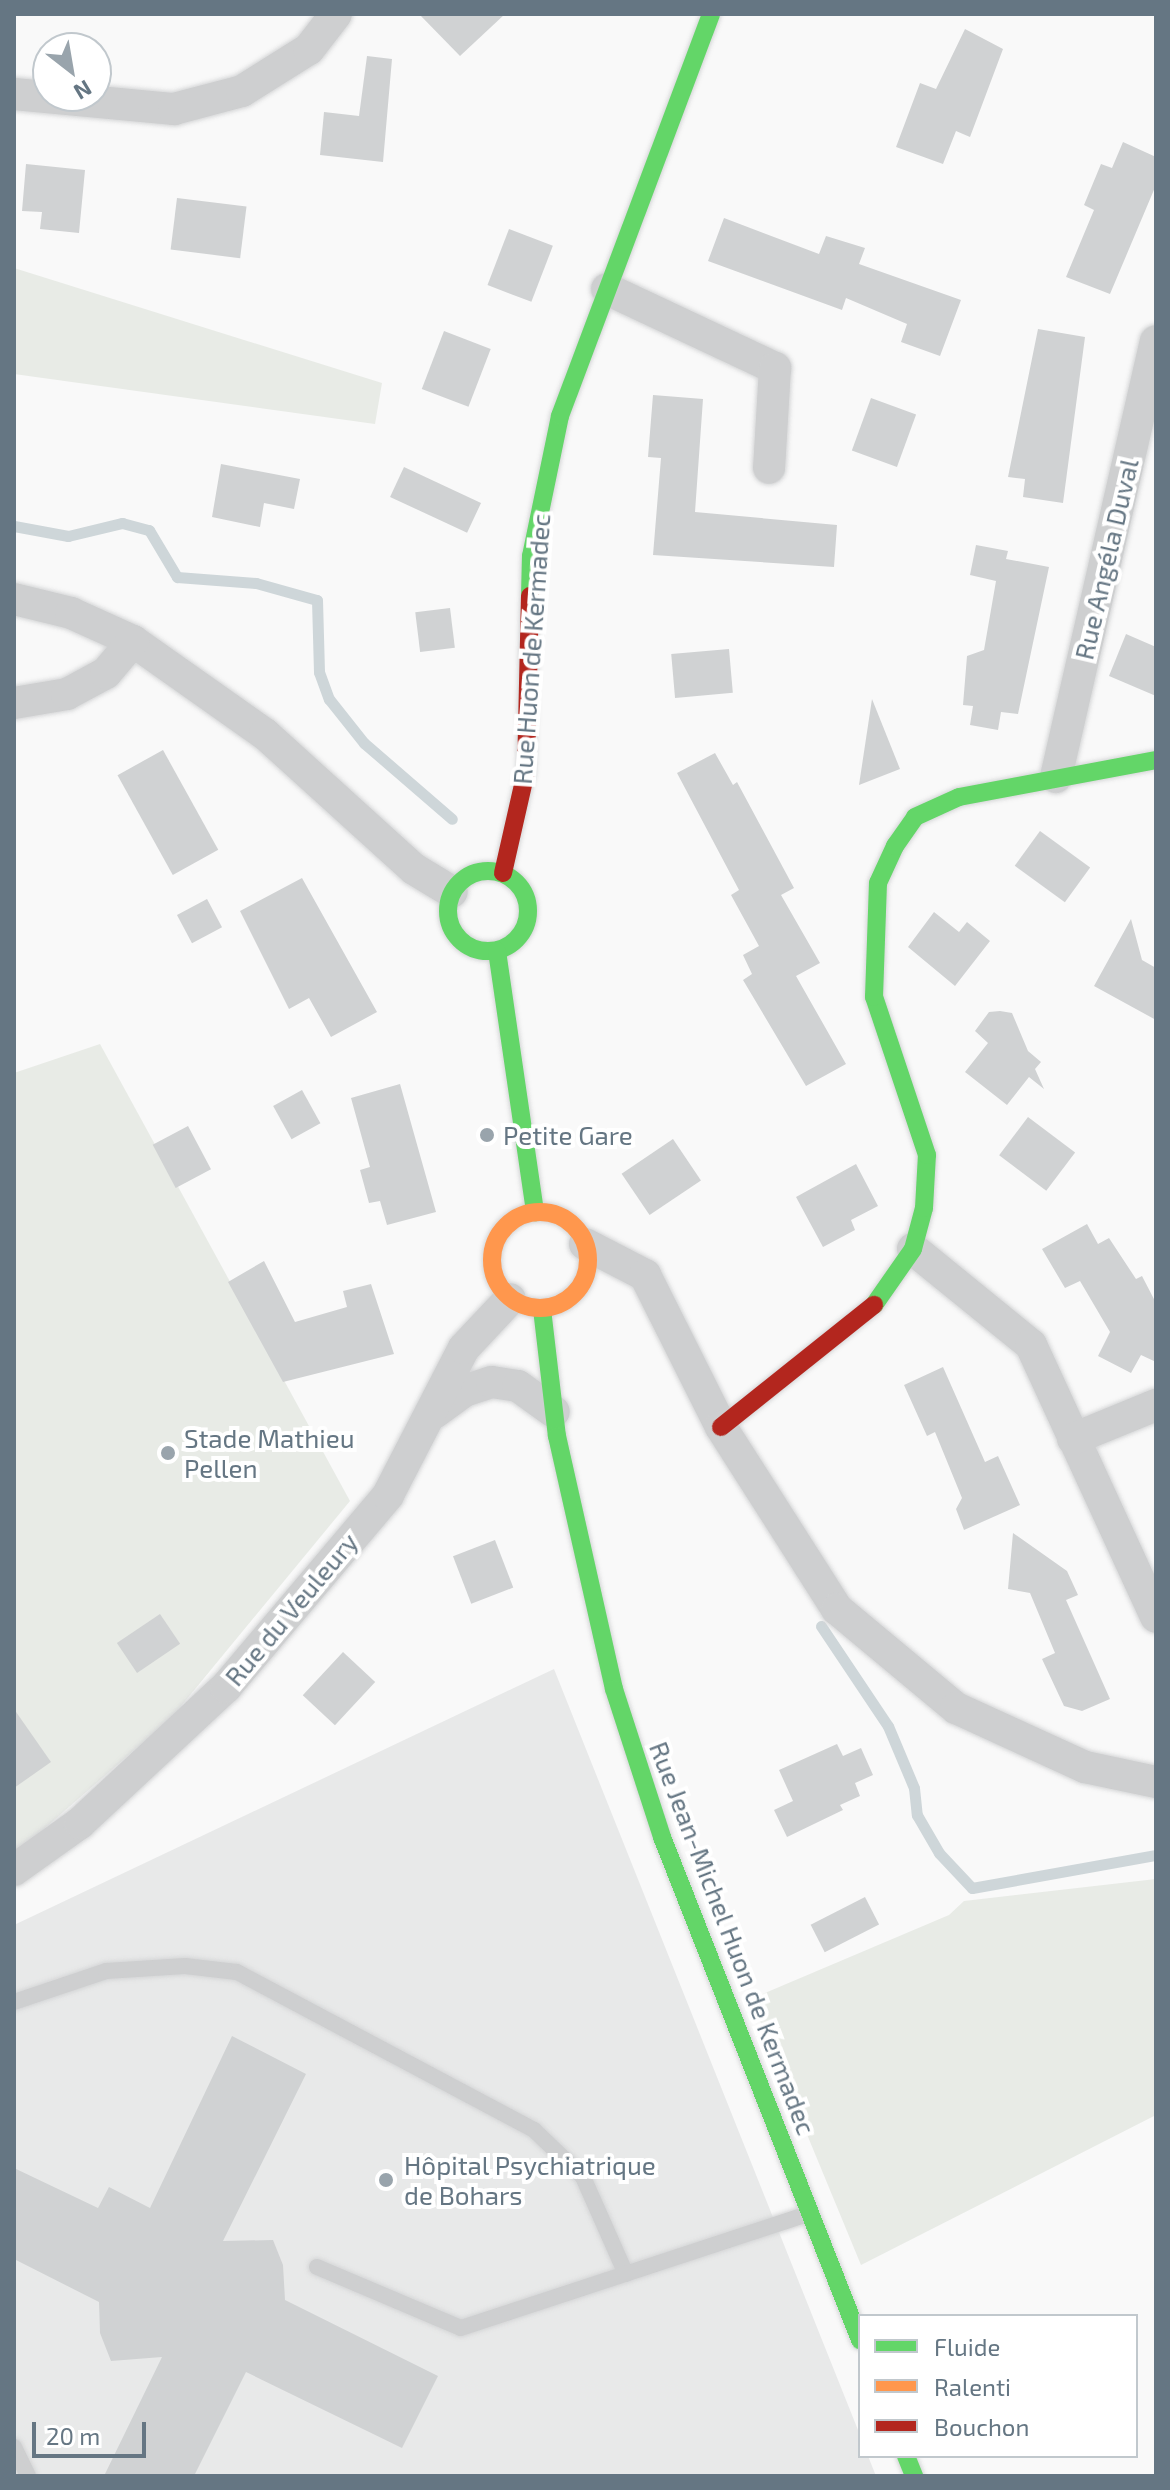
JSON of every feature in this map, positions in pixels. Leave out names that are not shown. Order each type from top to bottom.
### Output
[{"type":"street","points":[[14,94],[174,109],[242,91],[309,49],[336,14]]},
{"type":"street","name":"Rue Huon de Kermadec","points":[[503,873],[526,772],[531,556],[560,416],[711,14]]},
{"type":"street","points":[[607,289],[775,368],[769,468]]},
{"type":"street","name":"Rue Angéla Duval","points":[[1056,777],[1155,346]]},
{"type":"street","points":[[14,599],[71,613],[133,641],[265,734],[414,869],[452,892]]},
{"type":"street","points":[[14,703],[67,694],[106,673],[133,641]]},
{"type":"street","points":[[721,1427],[868,1313],[913,1249],[924,1208],[927,1155],[874,997],[878,883],[915,817],[959,797],[1156,760]]},
{"type":"street","points":[[483,871],[503,873],[524,895],[527,925],[515,942],[497,951],[473,950],[455,936],[447,914],[452,892],[465,877],[483,871]]},
{"type":"street","points":[[497,951],[535,1212]]},
{"type":"street","points":[[585,1244],[586,1274],[570,1298],[542,1309],[510,1299],[497,1285],[492,1247],[501,1230],[535,1212],[566,1219],[585,1244],[645,1275],[721,1427],[837,1609],[956,1708],[1085,1767],[1156,1782]]},
{"type":"street","points":[[913,1249],[1031,1345],[1156,1617]]},
{"type":"street","name":"Rue du Veuleury","points":[[14,1870],[80,1823],[226,1687],[388,1495],[434,1413],[464,1348],[510,1299]]},
{"type":"street","name":"Rue Jean-Michel Huon de Kermadec","points":[[542,1309],[554,1412],[614,1689],[662,1837],[858,2335]]},
{"type":"street","points":[[434,1413],[464,1391],[492,1382],[518,1386],[554,1412]]},
{"type":"street","points":[[1073,1439],[1156,1405]]},
{"type":"lane","points":[[14,2002],[106,1971],[185,1966],[237,1972],[534,2130],[583,2177],[626,2274]]},
{"type":"lane","points":[[317,2267],[461,2328],[809,2213]]},
{"type":"lane","points":[[14,2447],[28,2476]]},
{"type":"shaded area","points":[[14,268],[382,383],[375,424],[14,374]]},
{"type":"shaded area","name":"Stade Mathieu Pellen","points":[[100,1044],[350,1501],[172,1717],[14,1855],[14,1073]]},
{"type":"shaded area","name":"Hôpital Psychiatrique de Bohars","points":[[554,1669],[858,2430],[858,2458],[869,2458],[876,2476],[14,2476],[14,1925]]},
{"type":"shaded area","points":[[1156,1879],[1156,2115],[861,2265],[751,1999],[949,1915],[964,1901]]},
{"type":"building","points":[[419,14],[505,14],[460,56]]},
{"type":"building","points":[[965,29],[1003,49],[970,137],[956,131],[943,164],[896,147],[920,83],[936,89]]},
{"type":"building","points":[[367,56],[392,59],[383,162],[320,155],[324,112],[359,116]]},
{"type":"building","points":[[1123,142],[1156,157],[1156,185],[1110,294],[1066,277],[1094,210],[1084,205],[1101,164],[1112,168]]},
{"type":"building","points":[[26,164],[85,170],[79,233],[40,229],[42,212],[22,211]]},
{"type":"building","points":[[177,198],[246,207],[240,258],[171,250]]},
{"type":"building","points":[[724,218],[819,254],[826,236],[865,248],[859,264],[961,300],[940,356],[901,342],[907,324],[846,298],[842,310],[708,261]]},
{"type":"building","points":[[509,229],[553,246],[531,302],[487,285]]},
{"type":"building","points":[[1038,329],[1085,337],[1063,503],[1023,497],[1025,479],[1008,477]]},
{"type":"building","points":[[444,331],[491,349],[468,407],[422,389]]},
{"type":"building","points":[[653,395],[703,399],[695,512],[837,525],[834,567],[653,555],[661,458],[648,457]]},
{"type":"building","points":[[871,398],[916,414],[897,467],[852,451]]},
{"type":"building","points":[[221,464],[300,479],[294,509],[264,503],[260,527],[212,517]]},
{"type":"building","points":[[404,467],[481,503],[467,533],[390,497]]},
{"type":"building","points":[[976,545],[1008,551],[1006,559],[1049,567],[1018,714],[1001,712],[998,730],[970,725],[973,706],[963,705],[967,656],[984,650],[996,581],[970,575]]},
{"type":"building","points":[[450,608],[455,648],[420,652],[415,612]]},
{"type":"building","points":[[1126,634],[1156,647],[1156,696],[1109,676]]},
{"type":"building","points":[[729,649],[733,693],[675,698],[671,654]]},
{"type":"building","points":[[872,699],[900,769],[859,785]]},
{"type":"building","points":[[163,750],[218,850],[173,875],[118,775]]},
{"type":"building","points":[[715,753],[733,785],[737,782],[794,888],[781,895],[820,963],[796,976],[846,1064],[806,1086],[743,980],[752,974],[743,955],[759,946],[731,895],[739,890],[677,773]]},
{"type":"building","points":[[1040,831],[1090,867],[1065,902],[1015,866]]},
{"type":"building","points":[[302,878],[377,1012],[331,1037],[309,998],[289,1009],[240,911]]},
{"type":"building","points":[[207,899],[222,927],[192,943],[177,915]]},
{"type":"building","points":[[934,912],[959,932],[967,922],[990,941],[955,986],[908,947]]},
{"type":"building","points":[[1131,919],[1142,960],[1156,968],[1156,1020],[1094,986]]},
{"type":"building","points":[[989,1012],[1012,1013],[1028,1051],[1041,1062],[1035,1069],[1044,1089],[1029,1077],[1007,1105],[965,1072],[988,1043],[975,1031]]},
{"type":"building","points":[[400,1084],[436,1212],[387,1225],[380,1201],[369,1203],[360,1170],[370,1167],[351,1098]]},
{"type":"building","points":[[302,1090],[320,1123],[292,1139],[273,1106]]},
{"type":"building","points":[[1028,1117],[1075,1153],[1046,1191],[999,1155]]},
{"type":"building","points":[[188,1126],[211,1169],[176,1188],[153,1145]]},
{"type":"building","points":[[673,1139],[701,1180],[650,1215],[622,1174]]},
{"type":"building","points":[[856,1164],[878,1206],[851,1220],[855,1230],[823,1247],[796,1197]]},
{"type":"building","points":[[1087,1224],[1098,1244],[1109,1238],[1136,1279],[1142,1276],[1156,1303],[1156,1362],[1141,1355],[1131,1373],[1098,1356],[1110,1332],[1080,1281],[1065,1288],[1042,1249]]},
{"type":"building","points":[[264,1261],[295,1322],[347,1307],[343,1291],[371,1284],[394,1354],[283,1382],[228,1282]]},
{"type":"building","points":[[943,1367],[985,1462],[998,1456],[1020,1505],[964,1530],[956,1509],[962,1498],[935,1432],[927,1436],[904,1385]]},
{"type":"building","points":[[1013,1533],[1067,1571],[1078,1595],[1066,1600],[1110,1699],[1082,1711],[1064,1706],[1042,1659],[1055,1653],[1030,1593],[1008,1589]]},
{"type":"building","points":[[495,1540],[513,1588],[471,1604],[453,1556]]},
{"type":"building","points":[[160,1614],[180,1644],[137,1673],[117,1643]]},
{"type":"building","points":[[343,1652],[375,1682],[335,1725],[303,1695]]},
{"type":"building","points":[[14,1709],[51,1762],[14,1788]]},
{"type":"building","points":[[837,1744],[843,1756],[861,1748],[873,1775],[855,1783],[860,1796],[840,1805],[843,1810],[787,1837],[774,1810],[793,1801],[779,1770]]},
{"type":"building","points":[[865,1897],[879,1925],[825,1952],[811,1925]]},
{"type":"building","points":[[232,2036],[306,2074],[223,2241],[273,2240],[283,2265],[285,2300],[438,2376],[402,2448],[246,2372],[194,2476],[104,2476],[162,2357],[111,2361],[100,2333],[99,2302],[14,2259],[14,2168],[98,2208],[109,2187],[150,2208]]},
{"type":"waterway","points":[[14,526],[68,536],[122,523],[149,530],[177,577],[256,583],[317,600],[319,672],[329,699],[364,743],[452,819]]},
{"type":"waterway","points":[[821,1626],[888,1726],[914,1788],[917,1815],[939,1853],[972,1888],[1156,1855]]},
{"type":"traffic: fast","points":[[530,596],[531,556],[560,416],[711,14]]},
{"type":"traffic: fast","points":[[874,1305],[913,1249],[924,1208],[927,1155],[874,997],[878,883],[895,846],[915,817],[959,797],[1156,760]]},
{"type":"traffic: fast","points":[[488,871],[503,874],[516,883],[525,896],[528,911],[525,926],[516,939],[503,948],[488,951],[473,948],[460,939],[451,926],[448,911],[451,896],[460,883],[473,874],[488,871]]},
{"type":"traffic: fast","points":[[497,951],[535,1212]]},
{"type":"traffic: fast","points":[[542,1309],[557,1436],[614,1689],[662,1837],[858,2335]]},
{"type":"traffic: fast","points":[[907,2458],[914,2476]]},
{"type":"traffic: slow","points":[[540,1212],[558,1216],[574,1226],[584,1242],[588,1260],[584,1278],[574,1294],[558,1304],[540,1308],[522,1304],[506,1294],[496,1278],[492,1260],[496,1242],[506,1226],[522,1216],[540,1212]]},
{"type":"traffic: jam","points":[[503,873],[526,772],[530,596]]},
{"type":"traffic: jam","points":[[721,1427],[874,1305]]},
{"type":"place","name":"Petite Gare","points":[[487,1135]]},
{"type":"place","name":"Stade Mathieu Pellen","points":[[168,1453]]},
{"type":"place","name":"Hôpital Psychiatrique de Bohars","points":[[386,2180]]}]
